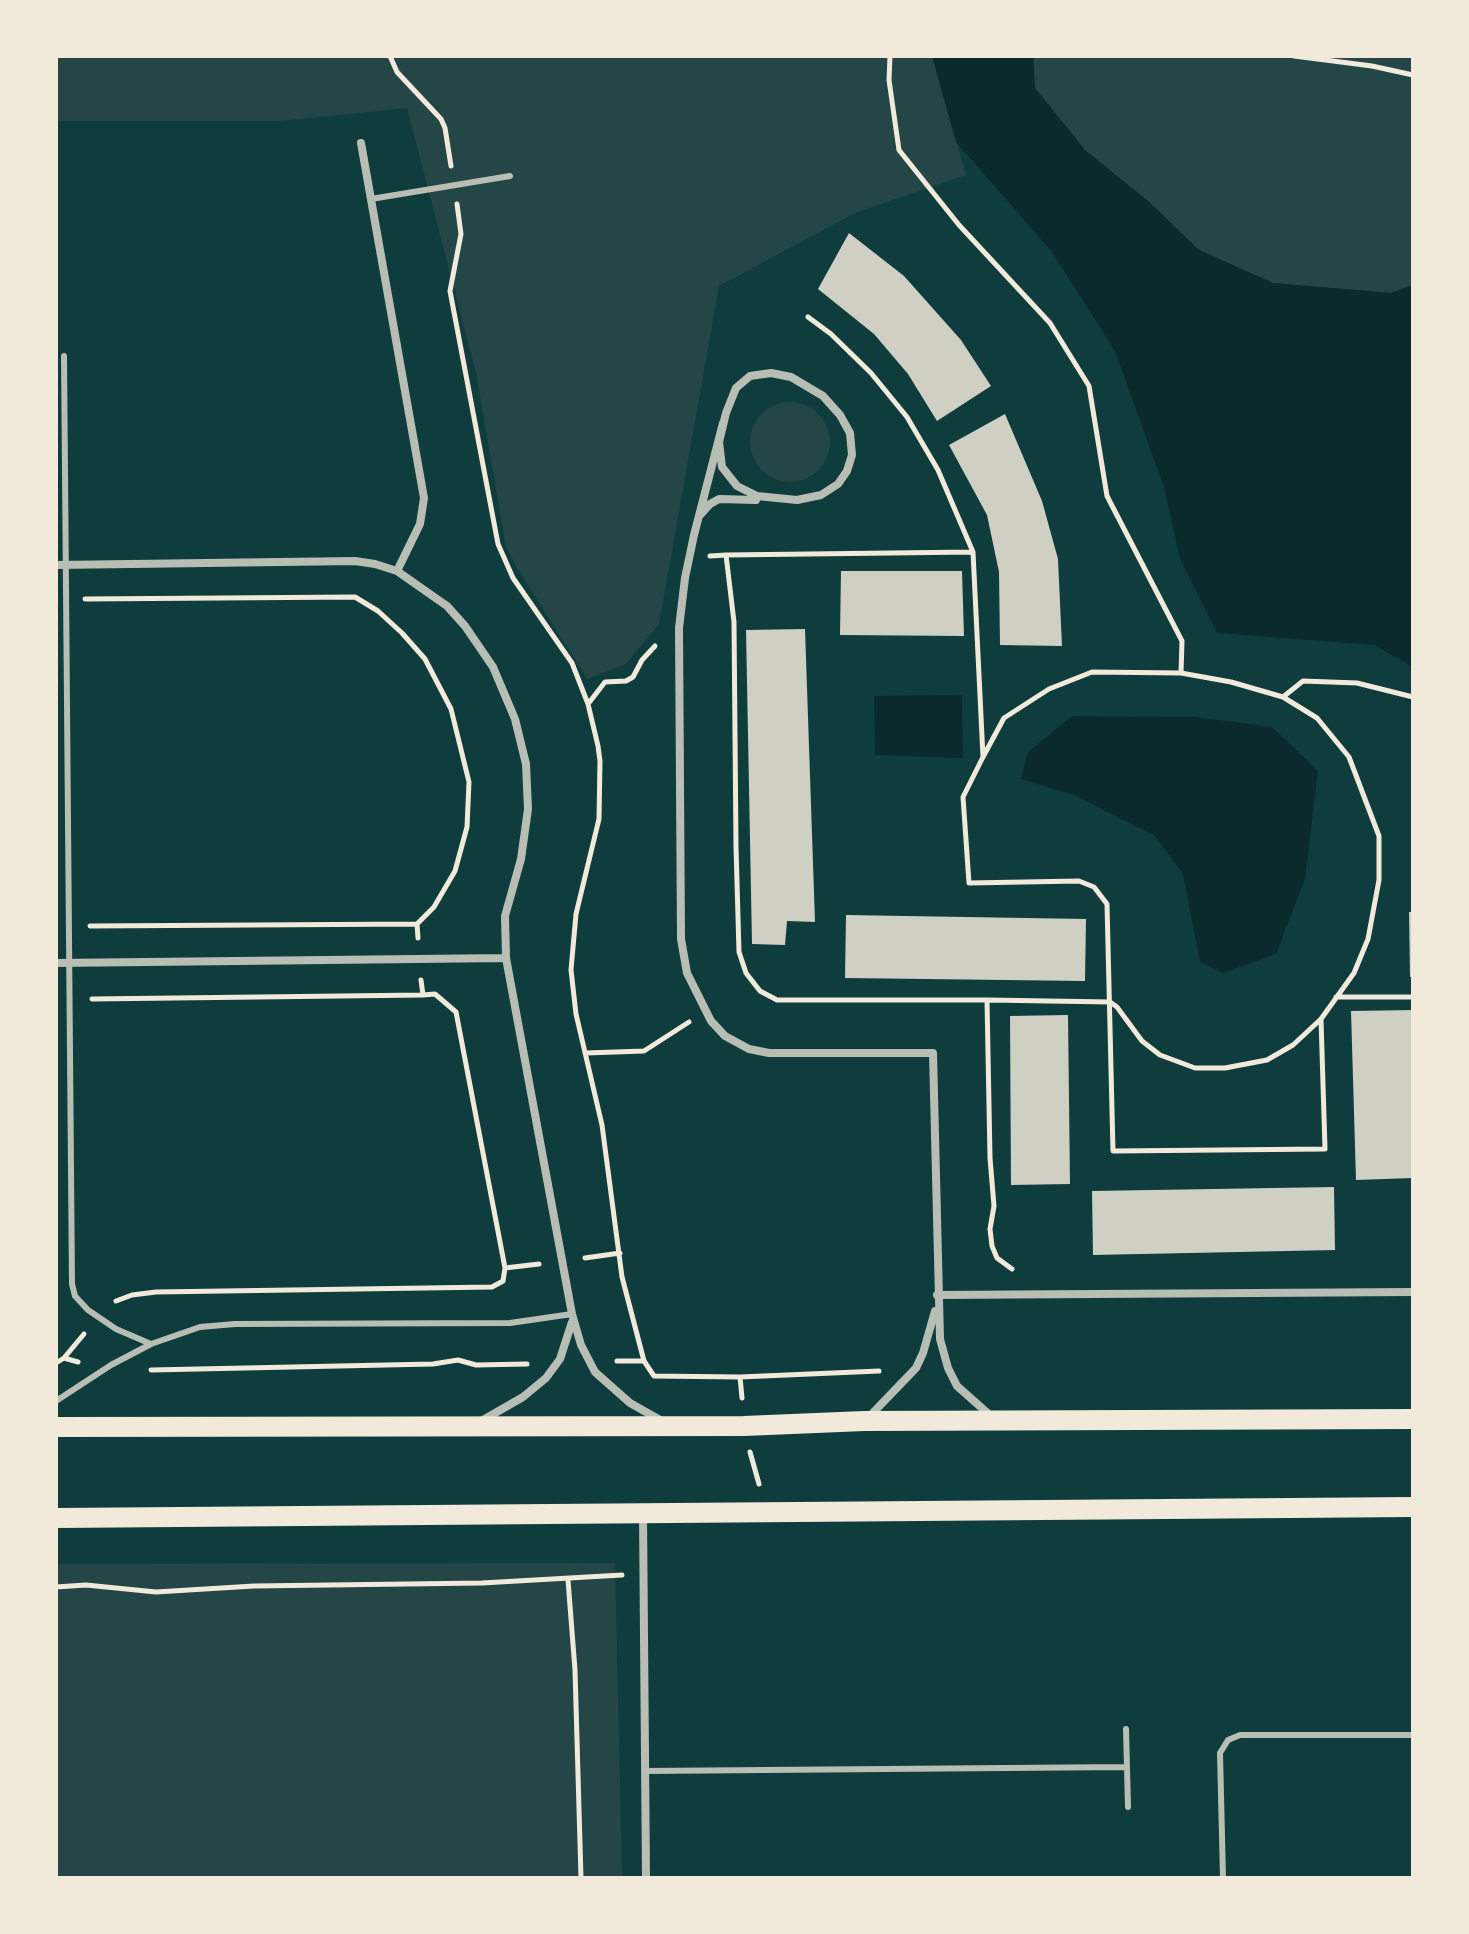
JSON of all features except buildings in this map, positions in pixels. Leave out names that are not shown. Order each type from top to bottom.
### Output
[{"type":"main road","points":[[56,1427],[744,1426],[864,1421],[1413,1419]]},
{"type":"main road","points":[[56,1518],[1413,1507]]},
{"type":"street","points":[[361,143],[424,498],[420,524],[397,571]]},
{"type":"street","points":[[694,535],[701,514],[719,499],[815,498],[843,478],[851,463],[850,433],[840,415],[823,396],[799,380],[781,374],[750,376],[740,384],[723,423],[694,535],[679,628],[682,951],[690,984],[705,1011],[725,1036],[742,1047],[760,1052],[933,1053],[940,1339],[957,1386],[998,1422]]},
{"type":"street","points":[[723,423],[720,456],[728,477],[749,494],[778,500]]},
{"type":"street","points":[[61,565],[355,561],[375,564],[397,571],[447,606],[465,626],[493,667],[515,719],[526,764],[528,809],[521,859],[505,916],[506,958],[572,1314],[587,1362],[616,1393],[671,1425]]},
{"type":"street","points":[[56,963],[506,958]]},
{"type":"street","points":[[937,1295],[1413,1292]]},
{"type":"street","points":[[864,1421],[916,1368],[930,1332],[937,1295]]},
{"type":"street","points":[[468,1426],[532,1392],[557,1363],[570,1334],[572,1314]]},
{"type":"street","points":[[643,1513],[646,1878]]},
{"type":"lane","points":[[371,199],[510,176]]},
{"type":"lane","points":[[64,356],[61,565],[66,600],[72,1284],[75,1296],[99,1318],[151,1344]]},
{"type":"lane","points":[[56,1401],[111,1365],[151,1344],[177,1333],[218,1325],[510,1323],[572,1314]]},
{"type":"lane","points":[[1126,1729],[1128,1807]]},
{"type":"lane","points":[[1223,1878],[1220,1753],[1228,1740],[1240,1735],[1413,1735]]},
{"type":"lane","points":[[645,1771],[1126,1767]]},
{"type":"path","points":[[390,56],[397,72],[434,109],[445,128],[461,234],[450,291],[498,544],[513,578],[572,663],[588,704],[600,761],[599,819],[576,914],[571,962],[573,998],[602,1125],[622,1277],[644,1361],[654,1376],[740,1377],[916,1368]]},
{"type":"path","points":[[890,56],[889,80],[899,150],[959,225],[1050,323],[1089,386],[1107,496],[1182,641],[1181,673]]},
{"type":"path","points":[[1294,56],[1372,66],[1413,75]]},
{"type":"path","points":[[808,317],[831,334],[871,373],[907,417],[938,470],[973,552],[983,757]]},
{"type":"path","points":[[690,557],[973,552]]},
{"type":"path","points":[[726,555],[734,622],[739,952],[746,973],[760,991],[777,1000],[1110,1002],[1142,1041],[1160,1055],[1195,1068],[1225,1068],[1267,1060],[1293,1045],[1321,1019],[1354,973],[1368,939],[1379,880],[1379,836],[1349,757],[1317,718],[1283,697],[1231,682],[1181,673],[1092,672],[1049,689],[1004,718],[963,797],[969,883],[1079,881],[1094,887],[1107,904],[1110,1002],[1113,1151],[1325,1149],[1321,1019]]},
{"type":"path","points":[[66,600],[355,597],[364,600],[388,619],[418,651],[436,678],[451,709],[469,782],[467,827],[455,871],[434,907],[417,924],[68,927]]},
{"type":"path","points":[[588,704],[605,682],[626,681],[633,677],[650,651],[679,628]]},
{"type":"path","points":[[1283,697],[1303,681],[1357,683],[1413,697]]},
{"type":"path","points":[[417,924],[423,995]]},
{"type":"path","points":[[56,1363],[116,1301],[132,1295],[156,1292],[492,1287],[503,1281],[505,1268],[456,1012],[435,994],[69,999]]},
{"type":"path","points":[[1336,997],[1413,997]]},
{"type":"path","points":[[987,1000],[994,1206],[990,1229],[992,1246],[997,1258],[1021,1273]]},
{"type":"path","points":[[586,1053],[644,1051],[705,1011]]},
{"type":"path","points":[[505,1268],[620,1253]]},
{"type":"path","points":[[64,1358],[88,1364],[134,1365],[147,1370],[433,1364],[458,1360],[476,1365],[557,1363]]},
{"type":"path","points":[[587,1362],[644,1361]]},
{"type":"path","points":[[740,1377],[744,1426],[768,1513]]},
{"type":"path","points":[[56,1587],[86,1585],[156,1592],[254,1586],[568,1580],[643,1571]]},
{"type":"path","points":[[568,1580],[575,1670],[581,1878]]},
{"type":"shaded area","points":[[56,56],[932,56],[966,175],[855,213],[719,286],[659,624],[626,664],[587,679],[506,547],[476,373],[407,108],[281,121],[56,121]]},
{"type":"shaded area","points":[[932,56],[1033,56],[1035,88],[1085,150],[1148,201],[1199,250],[1273,283],[1391,293],[1413,285],[1413,667],[1374,645],[1217,633],[1180,559],[1164,487],[1115,351],[1052,252],[956,142]]},
{"type":"shaded area","points":[[1033,56],[1413,56],[1413,285],[1391,293],[1273,283],[1199,250],[1148,201],[1085,150],[1035,88]]},
{"type":"shaded area","points":[[790,402],[805,405],[818,414],[827,427],[830,442],[827,457],[818,470],[805,479],[790,482],[775,479],[762,470],[753,457],[750,442],[753,427],[762,414],[775,405]]},
{"type":"shaded area","points":[[962,695],[963,758],[875,755],[874,696]]},
{"type":"shaded area","points":[[1072,716],[1195,717],[1272,727],[1318,771],[1305,879],[1276,954],[1223,973],[1200,962],[1183,874],[1155,836],[1074,795],[1021,779],[1028,752]]},
{"type":"shaded area","points":[[615,1563],[622,1878],[56,1878],[56,1564]]}]
